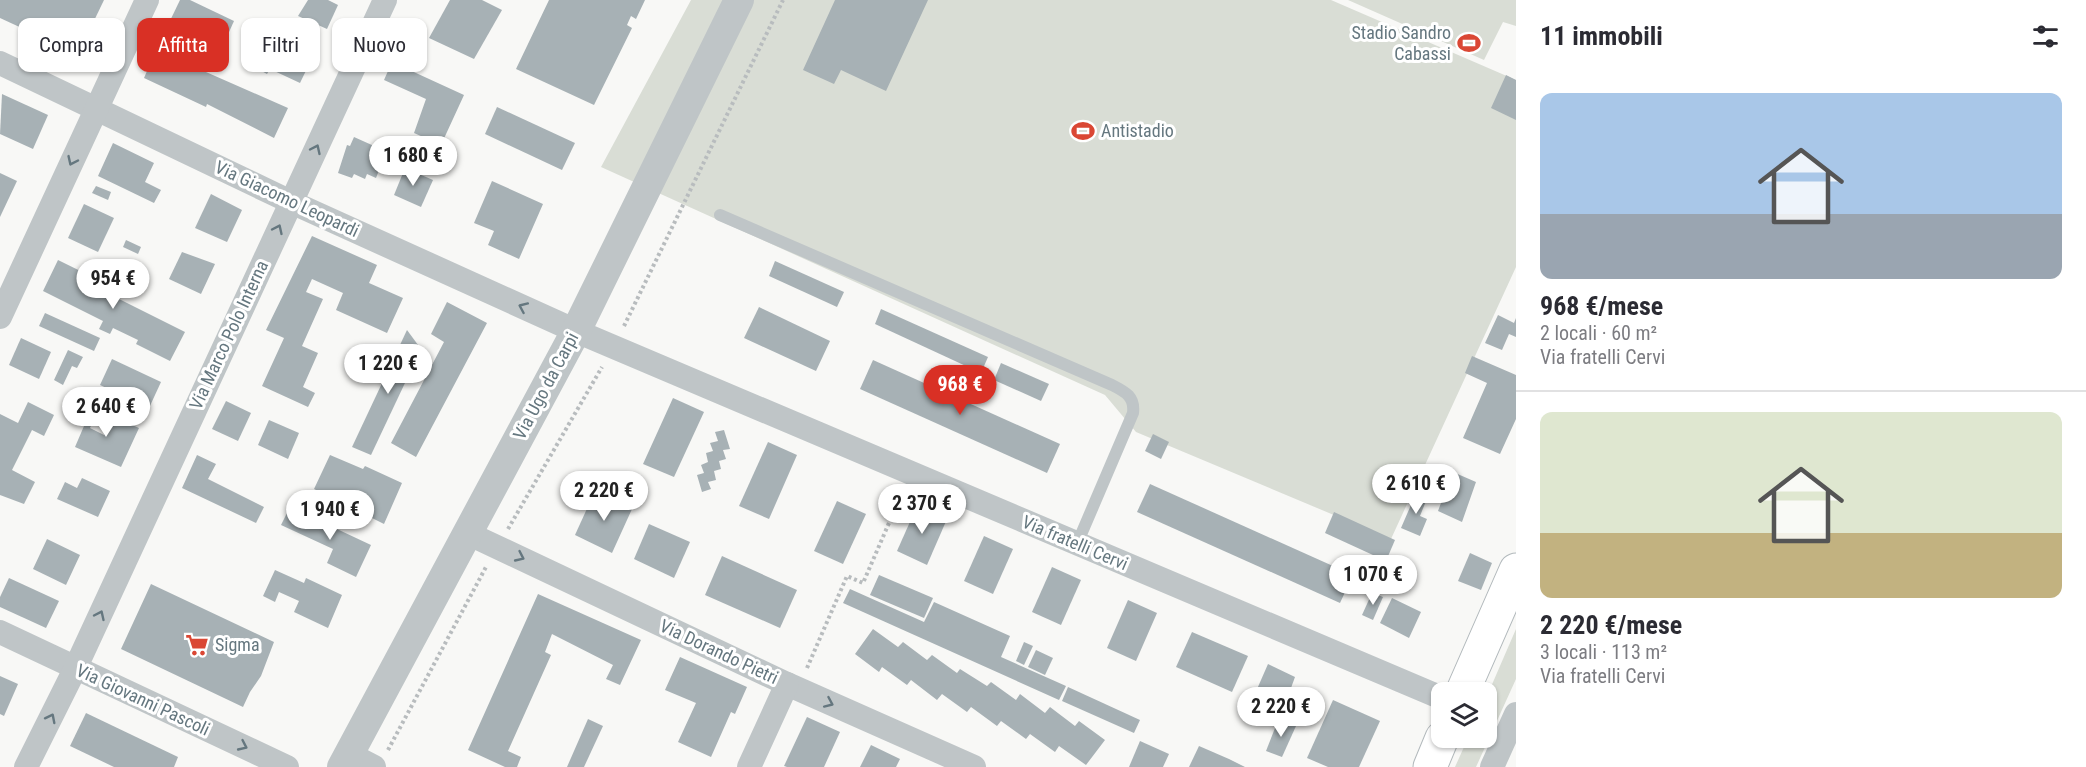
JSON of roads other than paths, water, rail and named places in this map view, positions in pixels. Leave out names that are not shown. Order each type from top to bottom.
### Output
[{"type":"main road","points":[[1467,682],[1516,570]]},
{"type":"main road","points":[[1430,767],[1438,748]]},
{"type":"street","points":[[0,317],[147,0]]},
{"type":"street","name":"Via Marco Polo Interna","points":[[26,767],[75,669],[385,0]]},
{"type":"street","name":"Via Ugo da Carpi","points":[[363,761],[467,532],[576,331],[739,0]]},
{"type":"street","name":"Via Giacomo Leopardi","points":[[0,63],[291,202],[576,331]]},
{"type":"street","name":"Via fratelli Cervi","points":[[576,331],[1431,693]]},
{"type":"street","name":"Via Dorando Pietri","points":[[467,532],[792,686],[974,767]]},
{"type":"street","name":"Via Giovanni Pascoli","points":[[0,632],[287,767]]},
{"type":"street","points":[[749,767],[792,686]]},
{"type":"street","points":[[1492,767],[1516,714]]},
{"type":"lane","points":[[720,215],[1112,385],[1131,396],[1134,404],[1133,413],[1077,544]]},
{"type":"place","name":"Stadio Sandro Cabassi","points":[[1469,43]]},
{"type":"place","name":"Antistadio","points":[[1083,131]]},
{"type":"place","name":"Sigma","points":[[197,645]]}]
